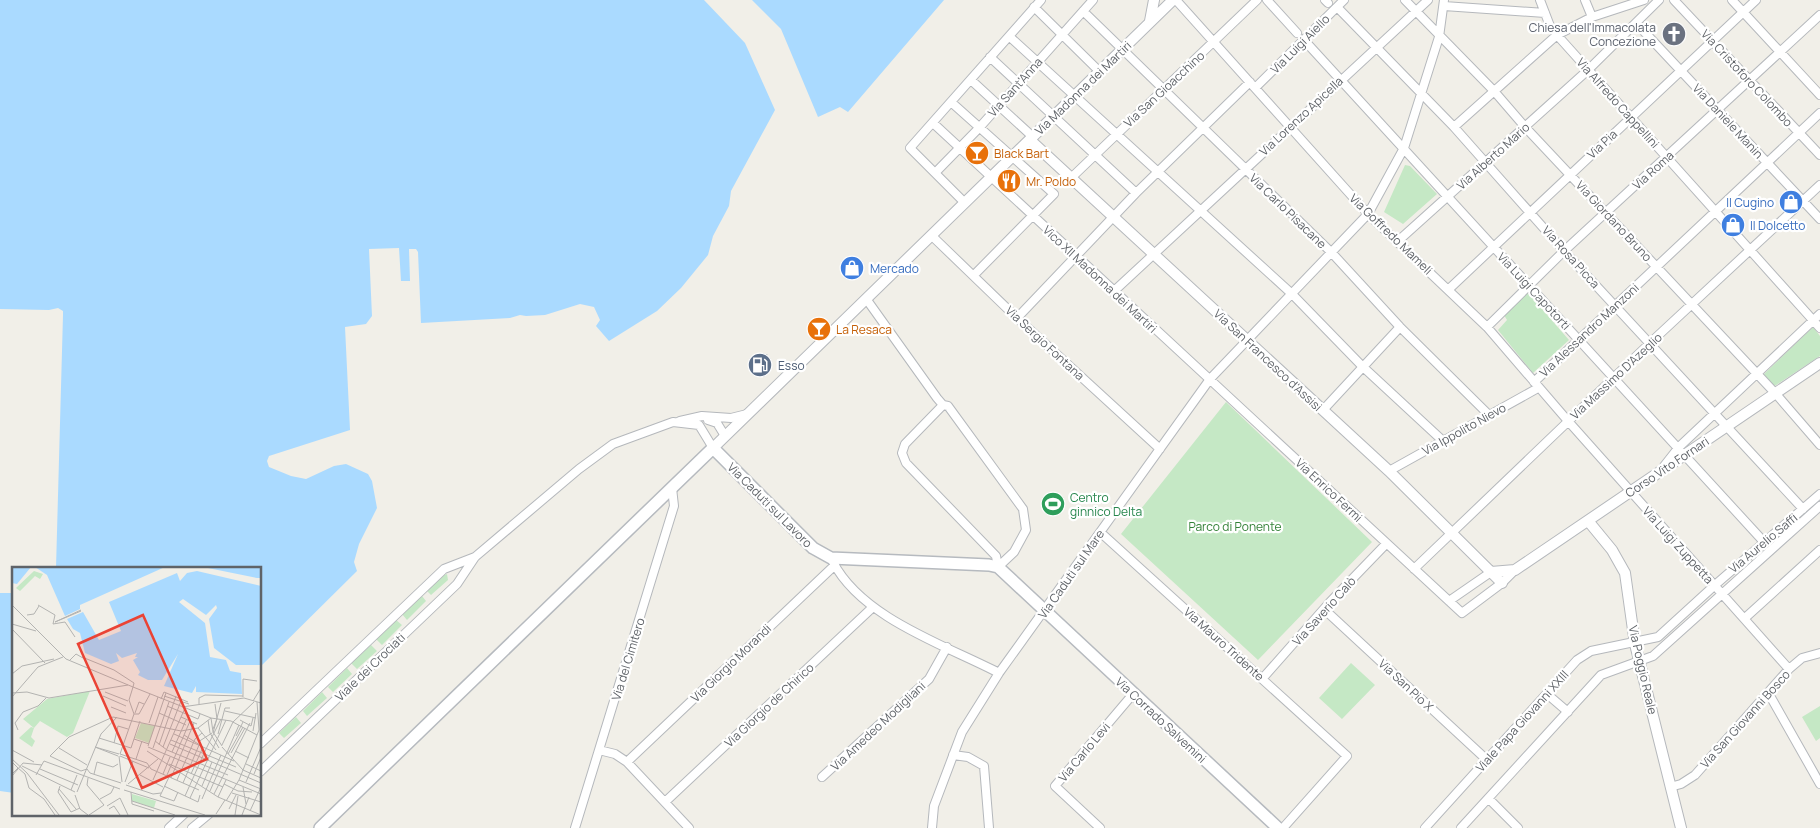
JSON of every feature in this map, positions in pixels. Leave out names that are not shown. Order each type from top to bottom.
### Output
[{"type":"main road","points":[[320,828],[713,448]]},
{"type":"main road","name":"Via Caduti sul Lavoro","points":[[713,448],[813,548],[833,561]]},
{"type":"main road","points":[[833,561],[989,565],[998,568]]},
{"type":"main road","name":"Via Corrado Salvemini","points":[[998,568],[1278,828]]},
{"type":"street","points":[[965,203],[910,148],[1041,0]]},
{"type":"street","name":"Via Sant'Anna","points":[[935,173],[979,128],[1093,0]]},
{"type":"street","points":[[1150,21],[1154,0]]},
{"type":"street","name":"Via Madonna dei Martiri","points":[[713,448],[867,300],[1150,21],[1175,0]]},
{"type":"street","name":"Via Goffredo Mameli","points":[[1175,0],[1368,214],[1487,327],[1568,421]]},
{"type":"street","name":"Via San Gioacchino","points":[[1071,178],[1257,0]]},
{"type":"street","points":[[1267,0],[1297,33]]},
{"type":"street","name":"Via Luigi Aiello","points":[[1017,318],[1075,255],[1201,128],[1304,40],[1344,0]]},
{"type":"street","name":"Via Giordano Bruno","points":[[1405,0],[1494,91],[1605,213],[1776,394],[1820,445]]},
{"type":"street","name":"Via Lorenzo Apicella","points":[[1113,292],[1244,168],[1428,0]]},
{"type":"street","name":"Via Alfredo Cappellini","points":[[1540,0],[1550,26],[1820,328]]},
{"type":"street","points":[[1585,0],[1592,17]]},
{"type":"street","points":[[1454,128],[1557,34],[1592,17],[1644,0]]},
{"type":"street","name":"Via Alberto Mario","points":[[1398,242],[1588,70],[1659,0]]},
{"type":"street","name":"Via Cristoforo Colombo","points":[[1674,0],[1820,155]]},
{"type":"street","points":[[1732,0],[1820,95]]},
{"type":"street","name":"Via Pia","points":[[1449,289],[1756,0]]},
{"type":"street","points":[[1444,3],[1545,13]]},
{"type":"street","name":"Via Caduti sul Mare","points":[[932,828],[934,806],[953,755],[971,715],[999,673],[1210,379],[1332,254],[1368,214],[1404,148],[1439,36],[1444,3]]},
{"type":"street","points":[[1034,7],[1099,71]]},
{"type":"street","name":"Via Rosa Picca","points":[[1337,7],[1454,128],[1564,251],[1803,509]]},
{"type":"street","name":"Via Carlo Pisacane","points":[[1083,11],[1332,254],[1400,327],[1489,416]]},
{"type":"street","name":"Via Roma","points":[[1487,327],[1564,251],[1820,15]]},
{"type":"street","name":"Via Daniele Manin","points":[[1636,23],[1820,219]]},
{"type":"street","points":[[1010,37],[1117,134],[1199,212],[1292,294],[1362,366],[1443,441]]},
{"type":"street","name":"Via Luigi Capotorti","points":[[1304,40],[1404,148],[1446,197],[1682,450],[1764,542]]},
{"type":"street","points":[[990,57],[1136,193]]},
{"type":"street","points":[[971,80],[1031,138]]},
{"type":"street","points":[[951,102],[1054,194],[974,276]]},
{"type":"street","name":"Via Alessandro Manzoni","points":[[1536,385],[1615,306],[1716,213],[1820,113]]},
{"type":"street","name":"Vico XII Madonna dei Martiri","points":[[932,123],[1113,292],[1210,379]]},
{"type":"street","name":"Via San Francesco d'Assisi","points":[[1031,138],[1071,178],[1389,471],[1502,583]]},
{"type":"street","name":"Via Massimo D'Azeglio","points":[[1414,569],[1451,531],[1820,185]]},
{"type":"street","name":"Via Sergio Fontana","points":[[932,236],[1017,318],[1160,449]]},
{"type":"street","points":[[867,300],[943,405],[948,406],[1023,509],[1026,530],[1014,552],[998,568]]},
{"type":"street","points":[[1682,450],[1714,413],[1820,314]]},
{"type":"street","points":[[1323,410],[1400,327]]},
{"type":"street","name":"Corso Vito Fornari","points":[[1462,614],[1502,583],[1515,570],[1589,522],[1658,472],[1682,450],[1727,427],[1820,363]]},
{"type":"street","name":"Via Enrico Fermi","points":[[1210,379],[1462,614]]},
{"type":"street","name":"Via Ippolito Nievo","points":[[1389,471],[1489,416],[1536,385]]},
{"type":"street","points":[[943,405],[905,444],[902,453],[906,463],[996,556],[998,568]]},
{"type":"street","points":[[673,422],[698,416],[731,418],[748,414]]},
{"type":"street","points":[[698,416],[717,423],[725,436]]},
{"type":"street","name":"Via Luigi Zuppetta","points":[[1568,421],[1789,669]]},
{"type":"street","name":"Viale dei Crociati","points":[[261,771],[457,584],[475,557],[565,480],[613,444],[673,422],[699,425],[713,448]]},
{"type":"street","name":"Via del Cimitero","points":[[575,828],[674,506],[672,488]]},
{"type":"street","name":"Via Aurelio Saffi","points":[[1635,644],[1658,637],[1820,494]]},
{"type":"street","name":"Via Aurelio Saffi","points":[[1640,662],[1653,656],[1820,506]]},
{"type":"street","name":"Via Poggio Reale","points":[[1589,522],[1612,550],[1625,573],[1635,644],[1681,828]]},
{"type":"street","name":"Via Mauro Tridente","points":[[1100,532],[1347,756],[1283,828]]},
{"type":"street","name":"Via Saverio Calò","points":[[1262,679],[1386,544]]},
{"type":"street","points":[[1745,618],[1820,550]]},
{"type":"street","name":"Viale dei Crociati","points":[[261,743],[444,569],[475,557]]},
{"type":"street","name":"Via Caduti sul Lavoro","points":[[833,561],[855,592],[873,607],[911,630],[999,673]]},
{"type":"street","name":"Via Giorgio Morandi","points":[[628,762],[833,561]]},
{"type":"street","name":"Corso Vito Fornari","points":[[1449,601],[1491,572],[1515,570]]},
{"type":"street","name":"Via Giorgio de Chirico","points":[[665,802],[873,607]]},
{"type":"street","name":"Via San Pio X","points":[[1325,610],[1487,760]]},
{"type":"street","name":"Viale Papa Giovanni XXIII","points":[[1425,828],[1586,653],[1635,644]]},
{"type":"street","name":"Via Amedeo Modigliani","points":[[822,777],[929,679],[947,647]]},
{"type":"street","name":"Via San Giovanni Bosco","points":[[1670,786],[1681,784],[1695,775],[1769,694],[1789,669],[1802,658],[1820,653]]},
{"type":"street","points":[[1461,828],[1601,675],[1615,668],[1640,662]]},
{"type":"street","name":"Via Carlo Levi","points":[[1100,828],[1055,786],[1133,694]]},
{"type":"street","points":[[1547,694],[1568,712]]},
{"type":"street","points":[[1769,694],[1820,784]]},
{"type":"street","points":[[599,750],[615,754],[628,762],[688,828]]},
{"type":"street","points":[[953,755],[968,757],[984,766],[989,828]]},
{"type":"street","points":[[1489,799],[1518,828]]},
{"type":"street","points":[[169,828],[182,816]]},
{"type":"street","points":[[192,828],[207,816]]},
{"type":"green space","points":[[1405,165],[1410,166],[1437,194],[1403,224],[1384,212]]},
{"type":"green space","points":[[1528,293],[1569,340],[1533,373],[1498,330],[1507,320],[1504,315]]},
{"type":"green space","points":[[1813,327],[1820,336],[1820,356],[1773,387],[1763,375]]},
{"type":"green space","name":"Parco di Ponente","points":[[1226,402],[1372,542],[1258,660],[1121,534]]},
{"type":"green space","points":[[447,574],[448,580],[431,595],[427,591],[440,577]]},
{"type":"green space","points":[[422,596],[426,601],[407,620],[402,614]]},
{"type":"green space","points":[[396,620],[402,625],[382,645],[376,639]]},
{"type":"green space","points":[[371,645],[377,651],[357,669],[351,663]]},
{"type":"green space","points":[[1351,663],[1375,685],[1342,719],[1319,698]]},
{"type":"green space","points":[[347,668],[352,674],[333,692],[328,687]]},
{"type":"green space","points":[[322,692],[327,698],[307,716],[303,711]]},
{"type":"green space","points":[[1820,706],[1820,738],[1816,741],[1802,717]]},
{"type":"green space","points":[[296,717],[301,723],[284,738],[279,733]]},
{"type":"water","points":[[0,0],[704,0],[745,43],[775,110],[731,191],[729,206],[713,236],[708,255],[681,288],[657,311],[609,341],[596,326],[600,320],[594,307],[580,304],[545,315],[520,315],[510,318],[421,323],[418,252],[416,249],[409,249],[410,281],[401,281],[399,248],[369,249],[372,316],[366,324],[345,327],[350,430],[269,456],[267,461],[269,467],[291,476],[306,479],[334,466],[346,464],[368,474],[372,481],[377,508],[359,544],[354,562],[357,571],[261,666],[261,567],[56,567],[63,311],[58,308],[49,310],[0,309]]},
{"type":"water","points":[[752,0],[944,0],[848,112],[840,107],[818,117],[781,29]]},
{"type":"water","points":[[0,593],[12,593],[12,793],[0,791]]},
{"type":"place","name":"Chiesa dell'Immacolata Concezione","points":[[1674,34]]},
{"type":"place","name":"Black Bart","points":[[977,153]]},
{"type":"place","name":"Mr. Poldo","points":[[1009,181]]},
{"type":"place","name":"Il Cugino","points":[[1791,202]]},
{"type":"place","name":"Il Dolcetto","points":[[1733,225]]},
{"type":"place","name":"Mercado","points":[[852,268]]},
{"type":"place","name":"La Resaca","points":[[819,329]]},
{"type":"place","name":"Esso","points":[[760,365]]},
{"type":"place","name":"Centro ginnico Delta","points":[[1053,504]]}]
